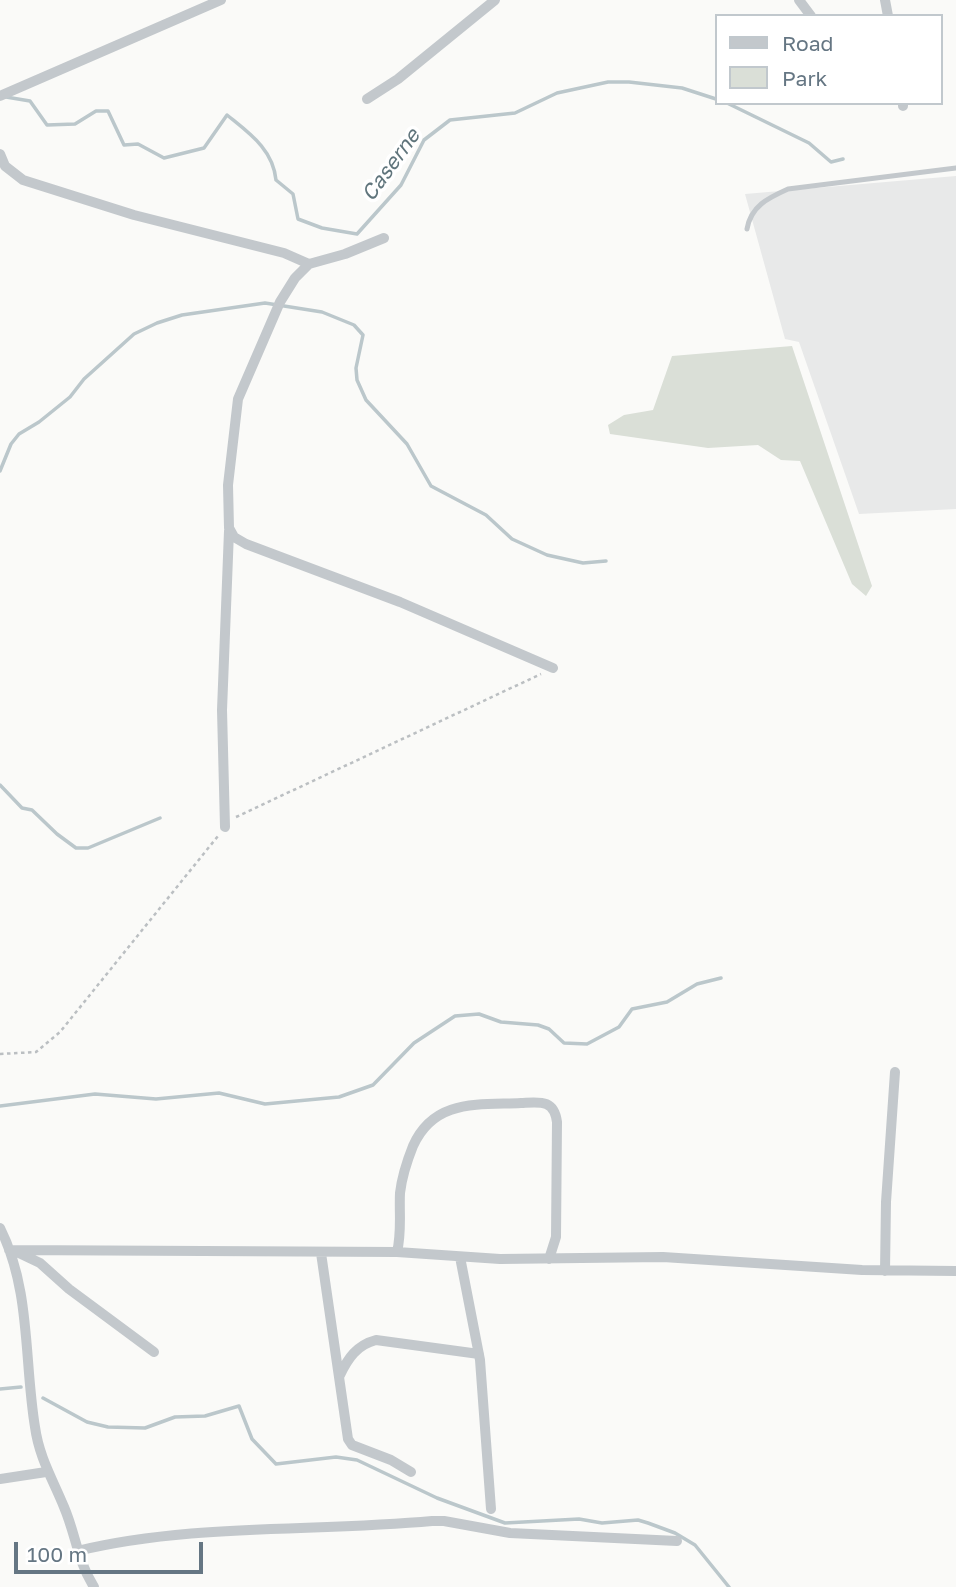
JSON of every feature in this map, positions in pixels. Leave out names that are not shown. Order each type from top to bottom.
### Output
[{"type":"street","points":[[0,96],[221,0]]},
{"type":"street","points":[[367,99],[398,79],[495,0]]},
{"type":"street","points":[[0,154],[5,166],[23,180],[134,215],[284,253],[309,264]]},
{"type":"street","points":[[225,827],[222,710],[229,528],[228,485],[238,399],[287,288],[309,264],[345,254],[384,238]]},
{"type":"street","points":[[229,528],[234,537],[246,544],[400,602],[553,668]]},
{"type":"street","points":[[885,1271],[886,1202],[895,1072]]},
{"type":"street","points":[[397,1252],[400,1192],[405,1168],[416,1140],[429,1121],[448,1109],[536,1102],[548,1104],[555,1111],[557,1122],[556,1237],[549,1259]]},
{"type":"street","points":[[0,1228],[9,1250],[24,1314],[35,1428],[46,1472],[65,1509],[77,1552],[94,1587]]},
{"type":"street","points":[[9,1250],[397,1252],[549,1259],[663,1257],[885,1271],[956,1271]]},
{"type":"street","points":[[9,1250],[28,1255],[40,1263],[69,1289],[154,1352]]},
{"type":"street","points":[[321,1253],[348,1439],[352,1445],[391,1460],[411,1472]]},
{"type":"street","points":[[460,1257],[479,1354],[491,1509]]},
{"type":"street","points":[[340,1375],[350,1355],[366,1343],[376,1340],[479,1354]]},
{"type":"street","points":[[0,1479],[46,1472]]},
{"type":"street","points":[[77,1552],[100,1546],[203,1531],[326,1528],[432,1521],[522,1534],[677,1541]]},
{"type":"lane","points":[[747,229],[749,217],[767,199],[788,189],[956,168]]},
{"type":"path","points":[[0,1054],[36,1052],[60,1032],[232,818],[553,668]]},
{"type":"shaded area","points":[[956,176],[956,509],[859,514],[799,342],[785,339],[745,194]]},
{"type":"green space","points":[[792,346],[872,586],[866,596],[852,584],[800,461],[781,460],[758,445],[708,448],[610,434],[608,425],[624,415],[653,410],[672,356]]},
{"type":"waterway","name":"Caserne","points":[[6,97],[30,101],[47,125],[75,124],[96,111],[108,111],[124,145],[138,144],[164,158],[204,148],[227,115],[265,151],[276,180],[293,194],[298,219],[322,228],[357,234],[401,185],[424,140],[450,120],[515,113],[557,93],[608,82],[682,88],[715,99]]},
{"type":"waterway","name":"Caserne","points":[[731,105],[809,143],[831,162],[843,159]]},
{"type":"waterway","points":[[0,471],[11,444],[19,434],[70,397],[84,379],[134,334],[182,315],[265,303],[322,312],[354,325],[363,335],[356,368],[357,380],[366,400],[407,444],[431,486],[486,515],[512,539],[547,555],[583,563],[606,561]]},
{"type":"waterway","points":[[0,785],[22,808],[32,810],[76,848],[88,848],[160,818]]},
{"type":"waterway","points":[[0,1106],[95,1094],[156,1099],[219,1093],[265,1104],[339,1097],[373,1085],[414,1043],[455,1016],[479,1014],[501,1022],[538,1025],[549,1029],[564,1043],[587,1044],[619,1027],[632,1009],[667,1002],[697,984],[721,978]]},
{"type":"waterway","points":[[0,1389],[21,1387]]},
{"type":"waterway","points":[[43,1398],[87,1422],[108,1427],[145,1428],[175,1417],[205,1416],[239,1406],[252,1439],[276,1464],[336,1457],[357,1460],[437,1498],[505,1523],[579,1519],[602,1523],[638,1520],[675,1533],[695,1545],[729,1587]]}]
